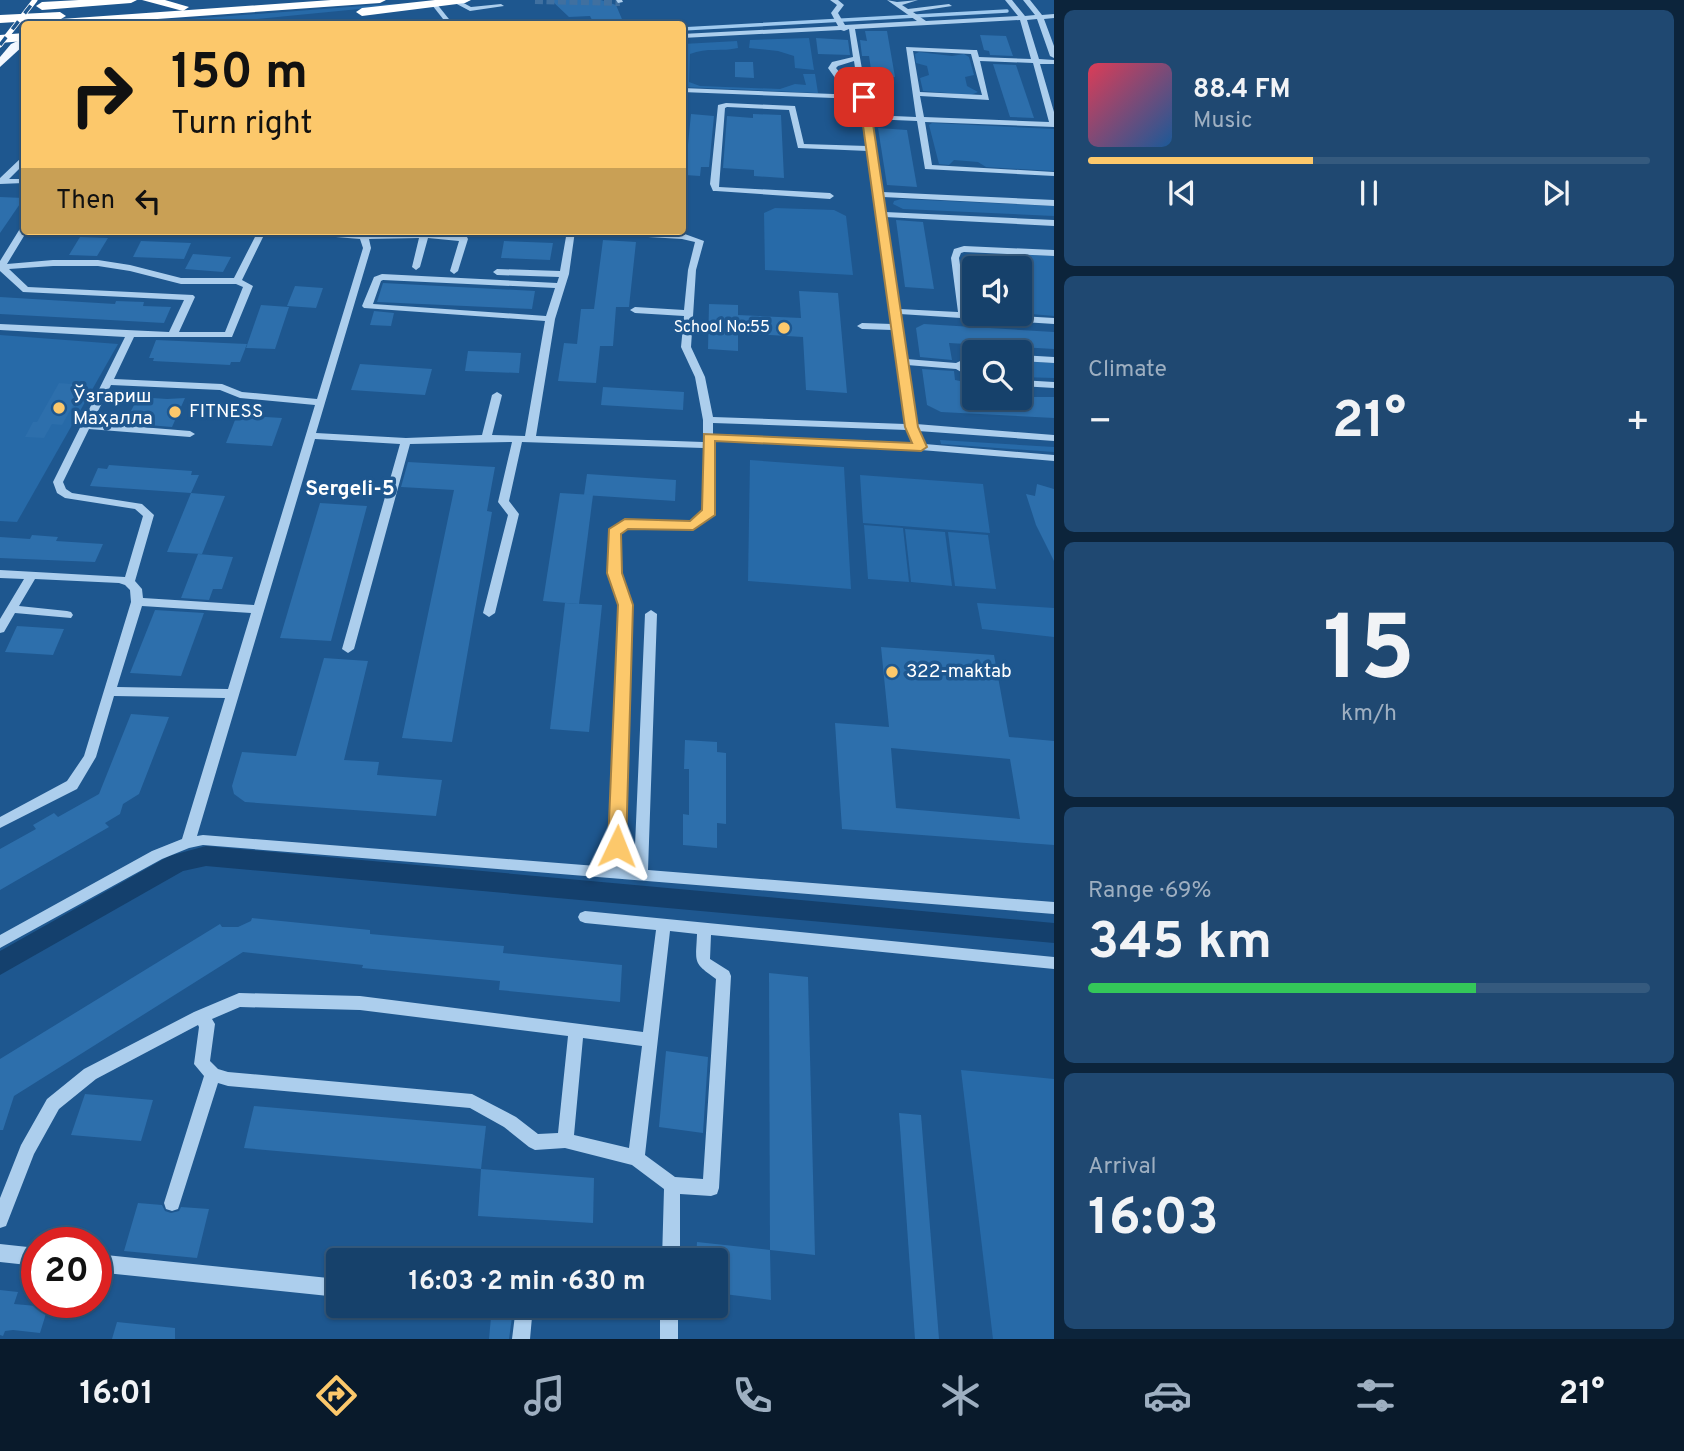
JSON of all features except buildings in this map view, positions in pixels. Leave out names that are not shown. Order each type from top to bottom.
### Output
[{"type":"highway","points":[[0,9],[45,3],[131,0]]},
{"type":"highway","points":[[148,0],[183,7]]},
{"type":"highway","points":[[0,19],[183,7],[260,6],[282,0]]},
{"type":"highway","points":[[80,21],[260,6],[379,0],[428,5]]},
{"type":"highway","points":[[244,21],[460,1]]},
{"type":"highway","points":[[0,27],[21,26]]},
{"type":"highway","points":[[0,39],[21,39]]},
{"type":"main road","points":[[0,64],[4,54],[21,41]]},
{"type":"street","points":[[833,0],[841,5],[834,13],[844,25],[857,58],[911,427],[921,447]]},
{"type":"street","points":[[893,2],[915,0]]},
{"type":"street","points":[[867,117],[1054,125],[1023,18],[1008,0]]},
{"type":"street","points":[[1026,0],[1050,33],[1054,55]]},
{"type":"street","points":[[460,1],[470,9],[501,6]]},
{"type":"street","points":[[893,2],[916,17]]},
{"type":"street","points":[[428,5],[447,21]]},
{"type":"street","points":[[916,17],[949,6]]},
{"type":"street","points":[[686,36],[844,25],[916,17],[1054,16]]},
{"type":"street","points":[[917,94],[986,98],[974,52],[909,49],[928,167],[1054,174]]},
{"type":"street","points":[[857,58],[835,64],[832,68],[841,80],[861,84]]},
{"type":"street","points":[[976,59],[1054,62]]},
{"type":"street","points":[[686,90],[864,97]]},
{"type":"street","points":[[961,96],[968,122]]},
{"type":"street","points":[[830,196],[716,189],[721,107],[792,108],[801,146],[871,149]]},
{"type":"street","points":[[1,182],[21,163]]},
{"type":"street","points":[[1,182],[21,181]]},
{"type":"street","points":[[876,194],[1054,204]]},
{"type":"street","points":[[879,214],[1054,223]]},
{"type":"street","points":[[1,267],[21,234]]},
{"type":"street","points":[[237,281],[260,235]]},
{"type":"street","points":[[188,843],[367,248],[365,235]]},
{"type":"street","points":[[416,267],[424,235],[464,239],[454,271]]},
{"type":"street","points":[[489,613],[514,514],[503,502],[524,440],[550,319],[564,274],[570,235]]},
{"type":"street","points":[[617,873],[626,605],[614,573],[614,532],[625,524],[693,525],[710,512],[708,420],[700,377],[686,347],[692,270],[700,241],[665,235]]},
{"type":"street","points":[[962,309],[955,258],[957,251],[964,249],[1054,253]]},
{"type":"street","points":[[0,327],[131,334],[229,335],[248,286],[237,281],[181,281],[98,263],[1,267]]},
{"type":"street","points":[[1,267],[26,290],[190,297]]},
{"type":"street","points":[[497,272],[564,274]]},
{"type":"street","points":[[550,319],[368,306],[377,279],[382,277],[560,286]]},
{"type":"street","points":[[173,334],[200,281]]},
{"type":"street","points":[[635,310],[688,313]]},
{"type":"street","points":[[894,312],[962,316]]},
{"type":"street","points":[[1032,320],[1054,321]]},
{"type":"street","points":[[862,326],[896,327]]},
{"type":"street","points":[[128,582],[149,515],[138,506],[69,496],[61,491],[58,482],[131,334]]},
{"type":"street","points":[[1032,359],[1054,360]]},
{"type":"street","points":[[901,362],[958,366],[962,369]]},
{"type":"street","points":[[958,366],[962,364]]},
{"type":"street","points":[[107,382],[222,387],[240,395],[261,398],[320,401]]},
{"type":"street","points":[[1032,383],[1054,384]]},
{"type":"street","points":[[486,438],[498,396]]},
{"type":"street","points":[[708,420],[911,427],[1054,438]]},
{"type":"street","points":[[86,426],[190,434]]},
{"type":"street","points":[[309,436],[406,441],[486,438],[921,447],[1054,458]]},
{"type":"street","points":[[348,649],[406,441]]},
{"type":"street","points":[[0,575],[128,582],[136,589],[137,602],[90,757],[72,785],[0,823]]},
{"type":"street","points":[[0,629],[31,576]]},
{"type":"street","points":[[137,602],[257,609]]},
{"type":"street","points":[[12,609],[67,615]]},
{"type":"street","points":[[641,874],[651,614]]},
{"type":"street","points":[[109,691],[231,694]]},
{"type":"street","points":[[0,942],[158,855],[188,843],[217,840],[1054,908]]},
{"type":"street","points":[[585,917],[1054,963]]},
{"type":"street","points":[[636,1158],[664,925]]},
{"type":"street","points":[[199,1017],[206,1024],[202,1064],[213,1074],[228,1079],[472,1101],[510,1122],[535,1142],[565,1140],[636,1158],[672,1185],[710,1188],[724,976],[703,962],[704,929]]},
{"type":"street","points":[[0,1220],[27,1150],[53,1104],[90,1074],[199,1017],[239,1000],[360,1003],[650,1040]]},
{"type":"street","points":[[565,1140],[576,1030]]},
{"type":"street","points":[[172,1203],[213,1074]]},
{"type":"street","points":[[670,1248],[672,1185]]},
{"type":"street","points":[[0,1253],[21,1255]]},
{"type":"street","points":[[112,1265],[326,1287]]},
{"type":"street","points":[[522,1339],[524,1318]]},
{"type":"street","points":[[669,1318],[669,1339]]},
{"type":"shaded area","points":[[388,4],[400,5],[257,19],[164,21]]},
{"type":"shaded area","points":[[809,38],[814,70],[795,68],[794,56],[778,51],[749,48],[750,40]]},
{"type":"shaded area","points":[[737,41],[738,48],[690,54],[689,82],[700,86],[780,89],[795,84],[806,85],[803,74],[815,74],[818,93],[686,87],[686,44]]},
{"type":"shaded area","points":[[919,52],[952,56],[964,54],[969,57],[974,75],[965,77],[967,86],[978,92],[971,95],[923,91],[920,78],[929,75],[927,66],[916,63],[915,54]]},
{"type":"shaded area","points":[[929,125],[1054,129],[1054,171],[986,167],[978,162],[954,160],[949,165],[939,164]]},
{"type":"shaded area","points":[[901,199],[1054,206],[1054,216],[903,209],[893,204]]},
{"type":"shaded area","points":[[775,208],[834,210],[846,216],[853,275],[765,270],[764,213]]},
{"type":"shaded area","points":[[1008,254],[1054,256],[1054,316],[1032,314],[1032,256],[1005,256]]},
{"type":"shaded area","points":[[0,335],[118,344],[17,522],[0,521]]},
{"type":"shaded area","points":[[1032,362],[1054,363],[1054,378],[1032,377]]},
{"type":"shaded area","points":[[940,440],[1054,447],[1054,452],[941,444]]},
{"type":"shaded area","points":[[750,460],[844,467],[851,589],[748,581]]},
{"type":"shaded area","points":[[860,475],[983,484],[990,533],[863,523]]},
{"type":"shaded area","points":[[864,525],[903,528],[909,582],[868,579]]},
{"type":"shaded area","points":[[905,529],[945,532],[952,586],[911,582]]},
{"type":"shaded area","points":[[948,532],[988,535],[996,589],[955,586]]},
{"type":"shaded area","points":[[977,603],[1054,608],[1054,637],[982,629]]},
{"type":"shaded area","points":[[961,1070],[1054,1079],[1054,1339],[993,1339]]},
{"type":"waterway","points":[[686,29],[1007,11]]},
{"type":"waterway","points":[[0,964],[177,863],[206,856],[1054,933]]},
{"type":"tunnel","points":[[535,0],[620,2]]},
{"type":"railway","points":[[0,45],[35,0]]},
{"type":"place","name":"School No:55","points":[[784,328]]},
{"type":"place","name":"Ўзгариш Маҳалла","points":[[59,408]]},
{"type":"place","name":"FITNESS","points":[[175,412]]},
{"type":"place","name":"322-maktab","points":[[892,672]]},
{"type":"district","name":"Sergeli-5","points":[[350,489]]},
{"type":"route","points":[[617,846],[626,605],[614,573],[614,532],[625,524],[693,525],[710,512],[709,437],[921,447],[911,427],[864,97]]}]
